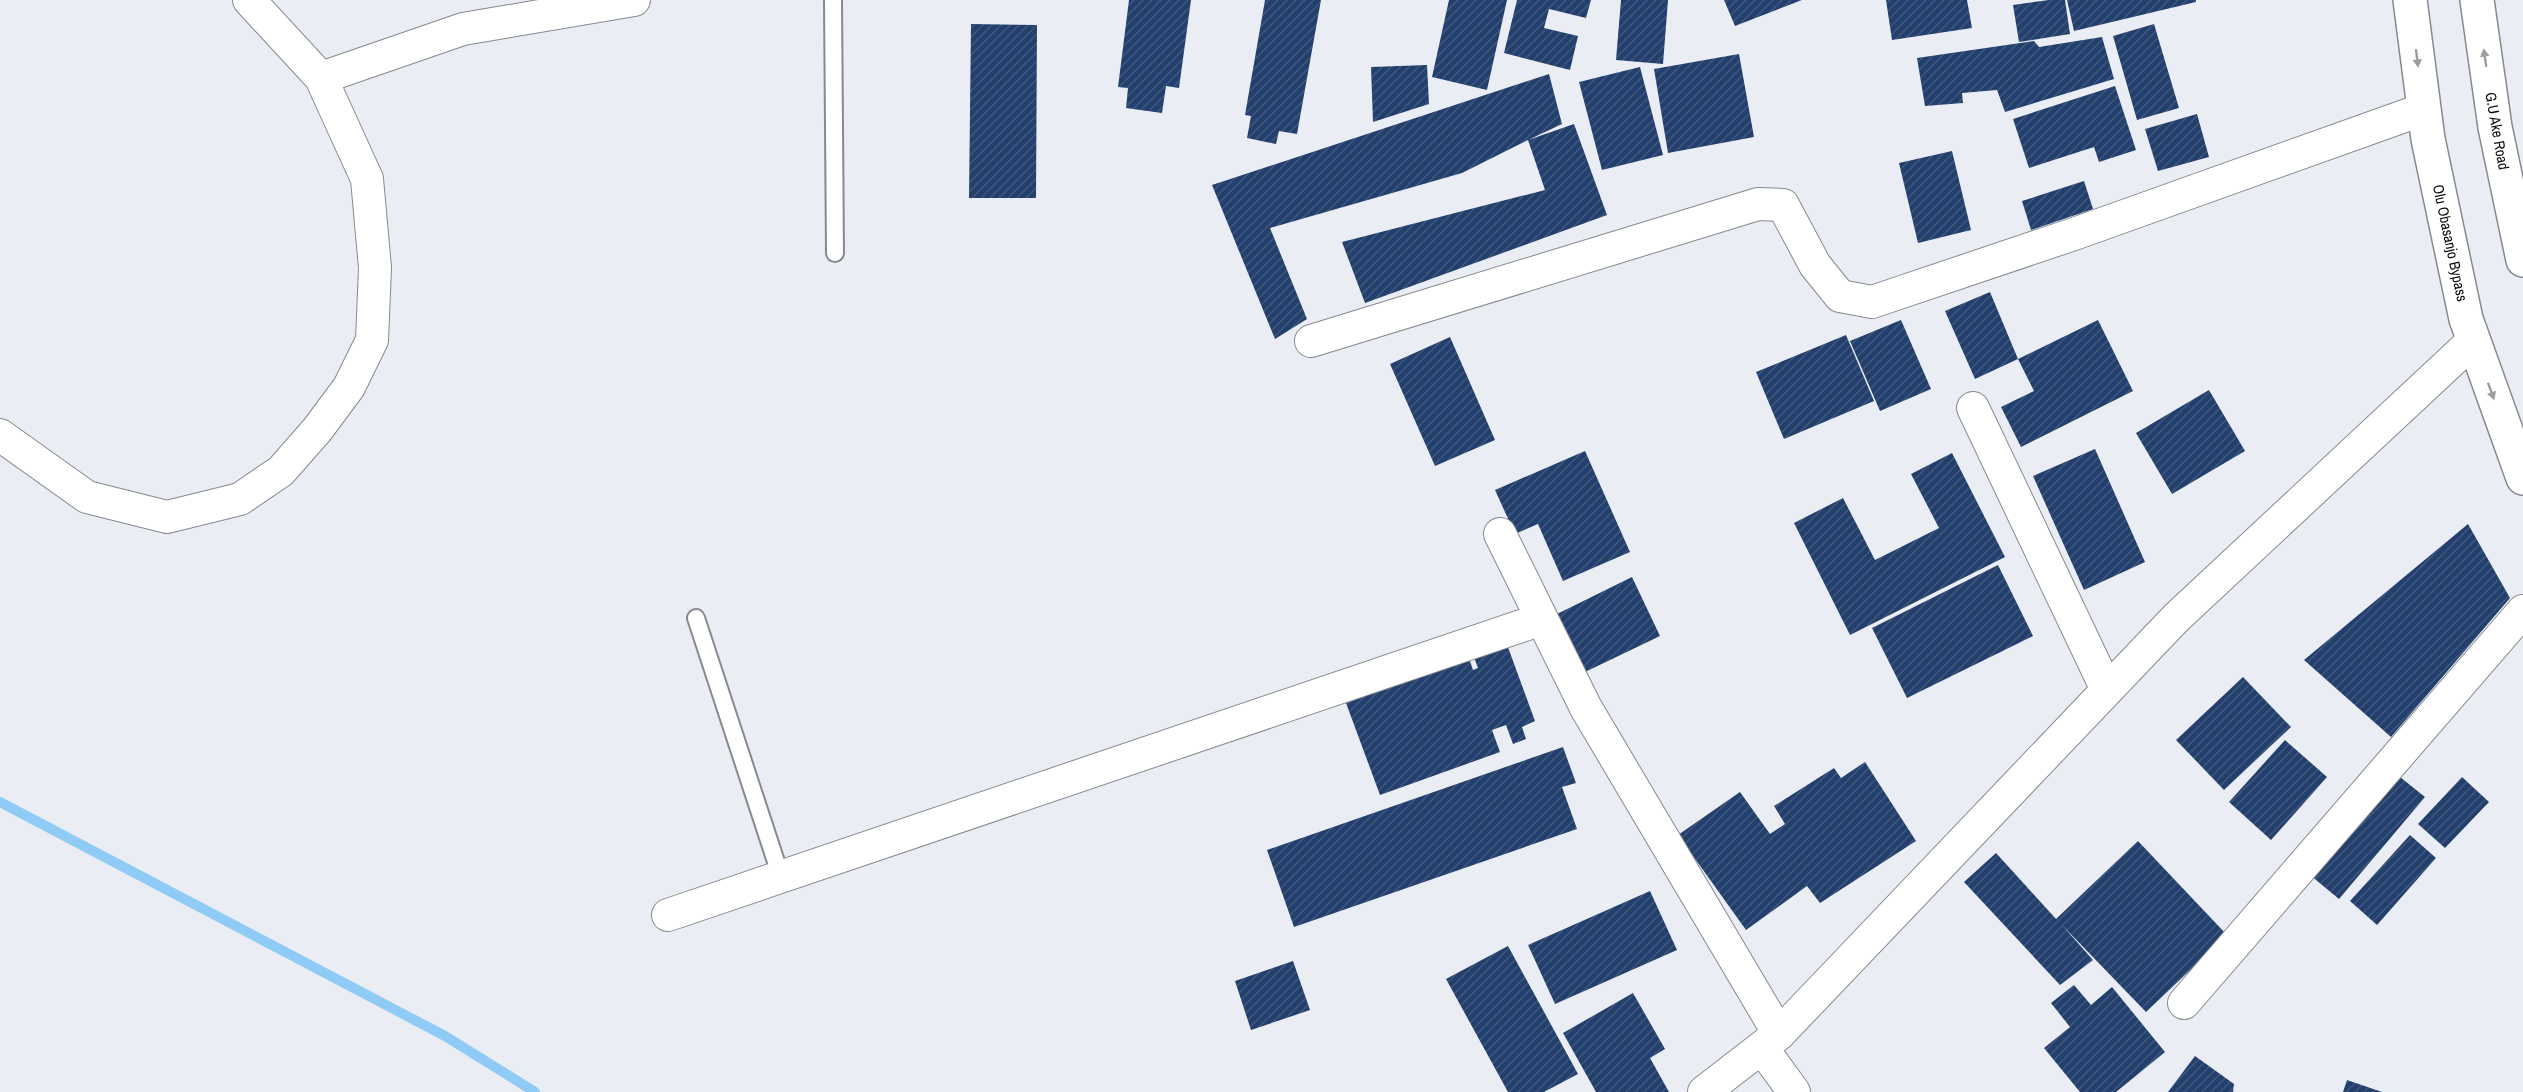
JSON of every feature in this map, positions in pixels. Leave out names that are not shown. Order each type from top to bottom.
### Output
[{"type":"main road","name":"Olu Obasanjo Bypass","points":[[2410,0],[2428,139],[2456,274],[2473,341],[2523,478]]},
{"type":"main road","name":"G.U Ake Road","points":[[2477,0],[2495,127],[2523,260]]},
{"type":"street","points":[[0,435],[87,497],[167,517],[240,499],[281,471],[317,430],[349,387],[372,340],[375,268],[367,179],[321,78],[249,0]]},
{"type":"street","points":[[321,78],[463,29],[634,0]]},
{"type":"street","points":[[1311,341],[1758,204],[1783,205],[1815,265],[1840,296],[1872,302],[2074,234],[2424,110]]},
{"type":"street","points":[[1704,1092],[1771,1041],[2176,618],[2473,341]]},
{"type":"street","points":[[1973,408],[2107,690]]},
{"type":"street","points":[[1500,534],[1586,708],[1771,1041],[1794,1092]]},
{"type":"street","points":[[2184,1003],[2523,610]]},
{"type":"street","points":[[668,915],[1542,619]]},
{"type":"lane","points":[[834,0],[835,253]]},
{"type":"lane","points":[[696,618],[781,877]]},
{"type":"building","points":[[1129,0],[1191,0],[1179,88],[1166,86],[1162,113],[1126,108],[1128,88],[1118,87]]},
{"type":"building","points":[[1265,0],[1321,0],[1297,134],[1279,131],[1276,144],[1247,138],[1251,116],[1245,115]]},
{"type":"building","points":[[1449,0],[1507,0],[1487,90],[1432,77]]},
{"type":"building","points":[[1517,0],[1591,0],[1586,18],[1549,9],[1544,28],[1578,36],[1570,70],[1504,53]]},
{"type":"building","points":[[1621,0],[1668,0],[1663,64],[1616,60]]},
{"type":"building","points":[[1724,0],[1802,0],[1735,26]]},
{"type":"building","points":[[1886,0],[1967,0],[1972,28],[1892,40]]},
{"type":"building","points":[[2065,0],[2070,34],[2019,42],[2013,5]]},
{"type":"building","points":[[2067,0],[2196,0],[2196,2],[2074,31]]},
{"type":"building","points":[[971,24],[1037,25],[1036,198],[969,198]]},
{"type":"building","points":[[2154,24],[2179,108],[2137,120],[2113,36]]},
{"type":"building","points":[[2102,37],[2114,79],[2005,112],[1997,90],[1962,93],[1963,103],[1925,106],[1917,58],[2034,41],[2039,47]]},
{"type":"building","points":[[1739,54],[1754,137],[1668,153],[1654,69]]},
{"type":"building","points":[[1427,65],[1429,104],[1373,122],[1371,67]]},
{"type":"building","points":[[1640,67],[1663,155],[1602,170],[1579,82]]},
{"type":"building","points":[[1549,74],[1562,124],[1462,173],[1270,228],[1307,319],[1275,339],[1212,185]]},
{"type":"building","points":[[2115,86],[2136,150],[2099,162],[2094,147],[2029,168],[2013,119]]},
{"type":"building","points":[[2197,114],[2209,157],[2158,171],[2145,129]]},
{"type":"building","points":[[1574,124],[1607,215],[1365,303],[1342,242],[1545,190],[1528,140]]},
{"type":"building","points":[[1952,151],[1971,230],[1918,243],[1899,163]]},
{"type":"building","points":[[2084,181],[2093,209],[2031,230],[2022,201]]},
{"type":"building","points":[[1990,292],[2018,359],[1975,379],[1945,311]]},
{"type":"building","points":[[1901,320],[1931,389],[1880,411],[1850,341]]},
{"type":"building","points":[[2098,320],[2133,391],[2021,447],[2001,407],[2034,391],[2018,359]]},
{"type":"building","points":[[1846,335],[1874,401],[1784,439],[1756,372]]},
{"type":"building","points":[[1450,337],[1495,440],[1435,466],[1390,364]]},
{"type":"building","points":[[2209,390],[2245,451],[2172,494],[2136,433]]},
{"type":"building","points":[[2095,449],[2145,562],[2084,590],[2033,476]]},
{"type":"building","points":[[1585,451],[1630,552],[1563,581],[1538,524],[1515,534],[1495,490]]},
{"type":"building","points":[[1952,453],[2005,557],[1850,635],[1794,523],[1843,498],[1875,560],[1939,528],[1911,474]]},
{"type":"building","points":[[2468,524],[2510,598],[2391,737],[2304,660]]},
{"type":"building","points":[[1998,565],[2033,636],[1907,698],[1872,628]]},
{"type":"building","points":[[1632,577],[1660,636],[1585,672],[1557,614]]},
{"type":"building","points":[[1505,639],[1535,721],[1522,727],[1526,739],[1513,744],[1506,725],[1492,730],[1500,752],[1380,795],[1346,703],[1469,658],[1473,670],[1478,668],[1472,652]]},
{"type":"building","points":[[2243,677],[2291,727],[2224,790],[2176,740]]},
{"type":"building","points":[[2285,740],[2327,777],[2271,840],[2229,802]]},
{"type":"building","points":[[1563,747],[1576,783],[1562,787],[1577,829],[1294,927],[1267,850]]},
{"type":"building","points":[[1865,762],[1916,841],[1820,903],[1807,886],[1746,930],[1678,835],[1740,792],[1770,834],[1785,824],[1774,806],[1834,768],[1841,778]]},
{"type":"building","points":[[2395,773],[2425,797],[2339,899],[2310,875]]},
{"type":"building","points":[[2462,777],[2489,802],[2445,848],[2418,824]]},
{"type":"building","points":[[2410,835],[2436,858],[2377,925],[2350,901]]},
{"type":"building","points":[[2138,841],[2227,935],[2146,1012],[2061,924],[2093,960],[2060,985],[1964,882],[1996,853],[2056,919]]},
{"type":"building","points":[[1650,891],[1677,950],[1555,1004],[1528,945]]},
{"type":"building","points":[[1508,946],[1578,1074],[1544,1092],[1508,1092],[1446,979]]},
{"type":"building","points":[[1293,961],[1310,1010],[1251,1030],[1235,981]]},
{"type":"building","points":[[2074,985],[2091,1005],[2112,987],[2165,1052],[2116,1092],[2080,1092],[2044,1048],[2070,1027],[2051,1003]]},
{"type":"building","points":[[1633,993],[1665,1049],[1650,1058],[1669,1092],[1596,1092],[1563,1033]]},
{"type":"building","points":[[2195,1056],[2234,1084],[2233,1092],[2168,1092]]},
{"type":"building","points":[[2347,1080],[2382,1092],[2343,1092]]},
{"type":"waterway","points":[[0,802],[445,1036],[535,1092]]}]
